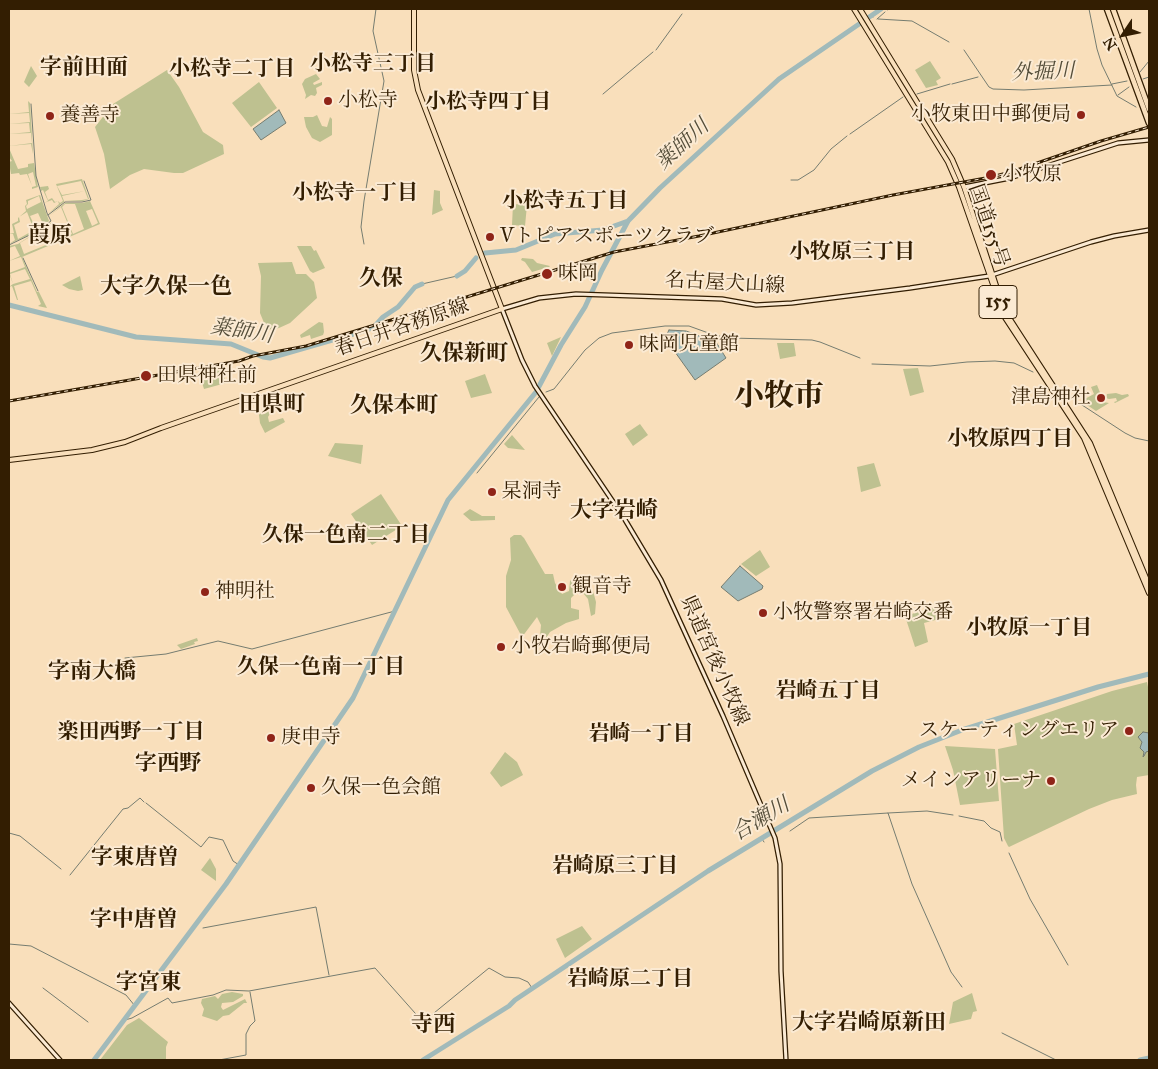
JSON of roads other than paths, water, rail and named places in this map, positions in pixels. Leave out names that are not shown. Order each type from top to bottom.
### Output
[{"type":"highway","points":[[1107,9],[1149,123]]},
{"type":"highway","points":[[1113,9],[1149,109]]},
{"type":"main road","points":[[414,9],[414,70],[418,90],[502,309]]},
{"type":"main road","name":"国道155号","points":[[854,9],[962,187]]},
{"type":"main road","name":"国道155号","points":[[860,9],[952,159],[1004,316],[1084,438],[1149,593]]},
{"type":"main road","points":[[962,187],[1010,178],[1118,144],[1149,140]]},
{"type":"main road","name":"名古屋犬山線","points":[[502,309],[538,298],[563,295],[594,294],[722,299],[745,304],[768,304],[910,288],[991,276],[1091,242],[1149,230]]},
{"type":"main road","name":"国道155号","points":[[991,276],[1004,310],[1090,443],[1149,585]]},
{"type":"main road","name":"県道宮後小牧線","points":[[502,309],[525,367],[535,386],[652,564],[723,716],[774,837],[779,852],[780,864],[781,971],[786,1060]]},
{"type":"main road","name":"春日井各務原線","points":[[9,460],[92,450],[125,442],[502,309]]},
{"type":"main road","points":[[9,1003],[60,1060]]},
{"type":"water","points":[[279,110],[286,123],[261,140],[253,129]]},
{"type":"water","points":[[669,330],[686,331],[716,342],[726,358],[695,380],[665,338]]},
{"type":"water","points":[[740,566],[763,586],[762,589],[738,601],[721,587]]},
{"type":"water","points":[[1143,732],[1149,733],[1149,751],[1143,757],[1144,752],[1140,748],[1142,742],[1138,737]]},
{"type":"waterway","points":[[364,244],[361,227],[364,201],[384,81],[373,31],[376,9]]},
{"type":"waterway","name":"薬師川","points":[[485,253],[516,250],[555,234],[603,230],[628,221],[660,188],[779,79],[881,9]]},
{"type":"waterway","points":[[1089,9],[1102,65],[1117,96],[1136,107]]},
{"type":"waterway","name":"外掘川","points":[[877,19],[885,12]]},
{"type":"waterway","points":[[656,50],[682,14]]},
{"type":"waterway","name":"外掘川","points":[[878,19],[912,21],[949,42]]},
{"type":"waterway","name":"外掘川","points":[[964,50],[989,87],[993,89],[1024,90],[1112,85]]},
{"type":"waterway","points":[[603,94],[653,52]]},
{"type":"waterway","points":[[1140,72],[1149,61]]},
{"type":"waterway","points":[[952,84],[978,77]]},
{"type":"waterway","name":"外掘川","points":[[1143,79],[1149,77]]},
{"type":"waterway","points":[[1112,84],[1127,81]]},
{"type":"waterway","points":[[917,94],[950,84]]},
{"type":"waterway","name":"外掘川","points":[[1118,95],[1129,87]]},
{"type":"waterway","points":[[850,134],[903,97]]},
{"type":"waterway","points":[[9,245],[36,232],[51,221],[36,176],[31,104]]},
{"type":"waterway","points":[[791,180],[798,180],[814,170],[831,149],[847,136]]},
{"type":"waterway","points":[[48,215],[65,202],[91,200],[84,181]]},
{"type":"waterway","points":[[94,1060],[226,884],[353,698],[448,500],[536,392],[561,345],[585,307],[628,221]]},
{"type":"waterway","points":[[23,258],[38,291]]},
{"type":"waterway","name":"薬師川","points":[[457,276],[465,271],[476,258]]},
{"type":"waterway","points":[[422,284],[457,276]]},
{"type":"waterway","name":"薬師川","points":[[9,305],[136,337],[231,344],[270,358],[374,327],[383,317],[398,307],[415,287],[422,284]]},
{"type":"waterway","points":[[546,392],[554,389],[585,350],[599,338],[612,333],[665,326],[689,326],[714,335],[730,338],[812,340],[860,358]]},
{"type":"waterway","points":[[872,364],[930,366],[995,361],[1014,363],[1033,372]]},
{"type":"waterway","points":[[1059,390],[1125,433],[1135,438],[1149,441]]},
{"type":"waterway","points":[[477,473],[539,397]]},
{"type":"waterway","points":[[125,658],[166,654],[218,641],[252,649],[395,611]]},
{"type":"waterway","name":"合瀬川","points":[[423,1060],[509,1006],[515,1000],[708,871],[872,771],[919,747],[962,730],[1098,687],[1149,674]]},
{"type":"waterway","points":[[70,875],[123,809],[128,808],[140,798],[144,802]]},
{"type":"waterway","points":[[146,803],[201,847],[209,837],[223,840],[233,861],[239,865]]},
{"type":"waterway","points":[[888,813],[927,811],[953,815]]},
{"type":"waterway","points":[[790,831],[809,818],[888,813],[912,884],[951,972],[962,987]]},
{"type":"waterway","points":[[959,816],[984,821],[991,828],[1000,832],[1002,841]]},
{"type":"waterway","points":[[9,833],[20,836],[61,869]]},
{"type":"waterway","points":[[1009,853],[1030,899],[1068,965]]},
{"type":"waterway","points":[[203,928],[316,907],[329,975]]},
{"type":"waterway","points":[[9,944],[31,946],[126,995],[135,1006]]},
{"type":"waterway","points":[[125,1020],[168,998],[172,1003],[213,995],[226,990],[249,991],[375,968],[423,1022],[489,968],[505,977],[519,978],[528,982],[532,988]]},
{"type":"waterway","points":[[43,988],[88,1022]]},
{"type":"waterway","points":[[219,1060],[246,1055],[246,1034],[255,1021],[250,992]]},
{"type":"waterway","points":[[1002,1033],[1056,1060]]},
{"type":"waterway","points":[[1140,1060],[1149,1058]]},
{"type":"railway","points":[[9,401],[239,361],[253,356],[306,346],[614,252],[991,177],[1149,127]]},
{"type":"place","name":"小松寺","points":[[328,101]]},
{"type":"place","name":"小牧東田中郵便局","points":[[1081,115]]},
{"type":"place","name":"養善寺","points":[[50,116]]},
{"type":"place","name":"小牧原","points":[[991,175]]},
{"type":"place","name":"Vトピアスポーツクラブ","points":[[490,237]]},
{"type":"place","name":"味岡","points":[[547,274]]},
{"type":"place","name":"味岡児童館","points":[[629,345]]},
{"type":"place","name":"田県神社前","points":[[146,376]]},
{"type":"place","name":"津島神社","points":[[1101,398]]},
{"type":"place","name":"杲洞寺","points":[[492,492]]},
{"type":"place","name":"観音寺","points":[[562,587]]},
{"type":"place","name":"神明社","points":[[205,592]]},
{"type":"place","name":"小牧警察署岩崎交番","points":[[763,613]]},
{"type":"place","name":"小牧岩崎郵便局","points":[[501,647]]},
{"type":"place","name":"スケーティングエリア","points":[[1129,731]]},
{"type":"place","name":"庚申寺","points":[[271,738]]},
{"type":"place","name":"メインアリーナ","points":[[1051,781]]},
{"type":"place","name":"久保一色会館","points":[[311,788]]},
{"type":"district","name":"小松寺三丁目","points":[[373,65]]},
{"type":"district","name":"字前田面","points":[[84,69]]},
{"type":"district","name":"小松寺二丁目","points":[[232,70]]},
{"type":"district","name":"小松寺四丁目","points":[[488,103]]},
{"type":"district","name":"小松寺一丁目","points":[[355,194]]},
{"type":"district","name":"小松寺五丁目","points":[[565,202]]},
{"type":"district","name":"葭原","points":[[50,237]]},
{"type":"district","name":"小牧原三丁目","points":[[852,253]]},
{"type":"district","name":"久保","points":[[381,280]]},
{"type":"district","name":"大字久保一色","points":[[166,288]]},
{"type":"district","name":"久保新町","points":[[464,355]]},
{"type":"district","name":"小牧市","points":[[779,398]]},
{"type":"district","name":"田県町","points":[[272,406]]},
{"type":"district","name":"久保本町","points":[[394,407]]},
{"type":"district","name":"小牧原四丁目","points":[[1010,440]]},
{"type":"district","name":"大字岩崎","points":[[614,512]]},
{"type":"district","name":"久保一色南二丁目","points":[[346,536]]},
{"type":"district","name":"小牧原一丁目","points":[[1029,629]]},
{"type":"district","name":"久保一色南一丁目","points":[[321,668]]},
{"type":"district","name":"字南大橋","points":[[92,673]]},
{"type":"district","name":"岩崎五丁目","points":[[828,692]]},
{"type":"district","name":"楽田西野一丁目","points":[[131,733]]},
{"type":"district","name":"岩崎一丁目","points":[[641,735]]},
{"type":"district","name":"字西野","points":[[168,765]]},
{"type":"district","name":"字東唐曽","points":[[135,859]]},
{"type":"district","name":"岩崎原三丁目","points":[[615,867]]},
{"type":"district","name":"字中唐曽","points":[[134,921]]},
{"type":"district","name":"岩崎原二丁目","points":[[630,980]]},
{"type":"district","name":"字宮東","points":[[149,984]]},
{"type":"district","name":"大字岩崎原新田","points":[[869,1024]]},
{"type":"district","name":"寺西","points":[[433,1026]]}]
